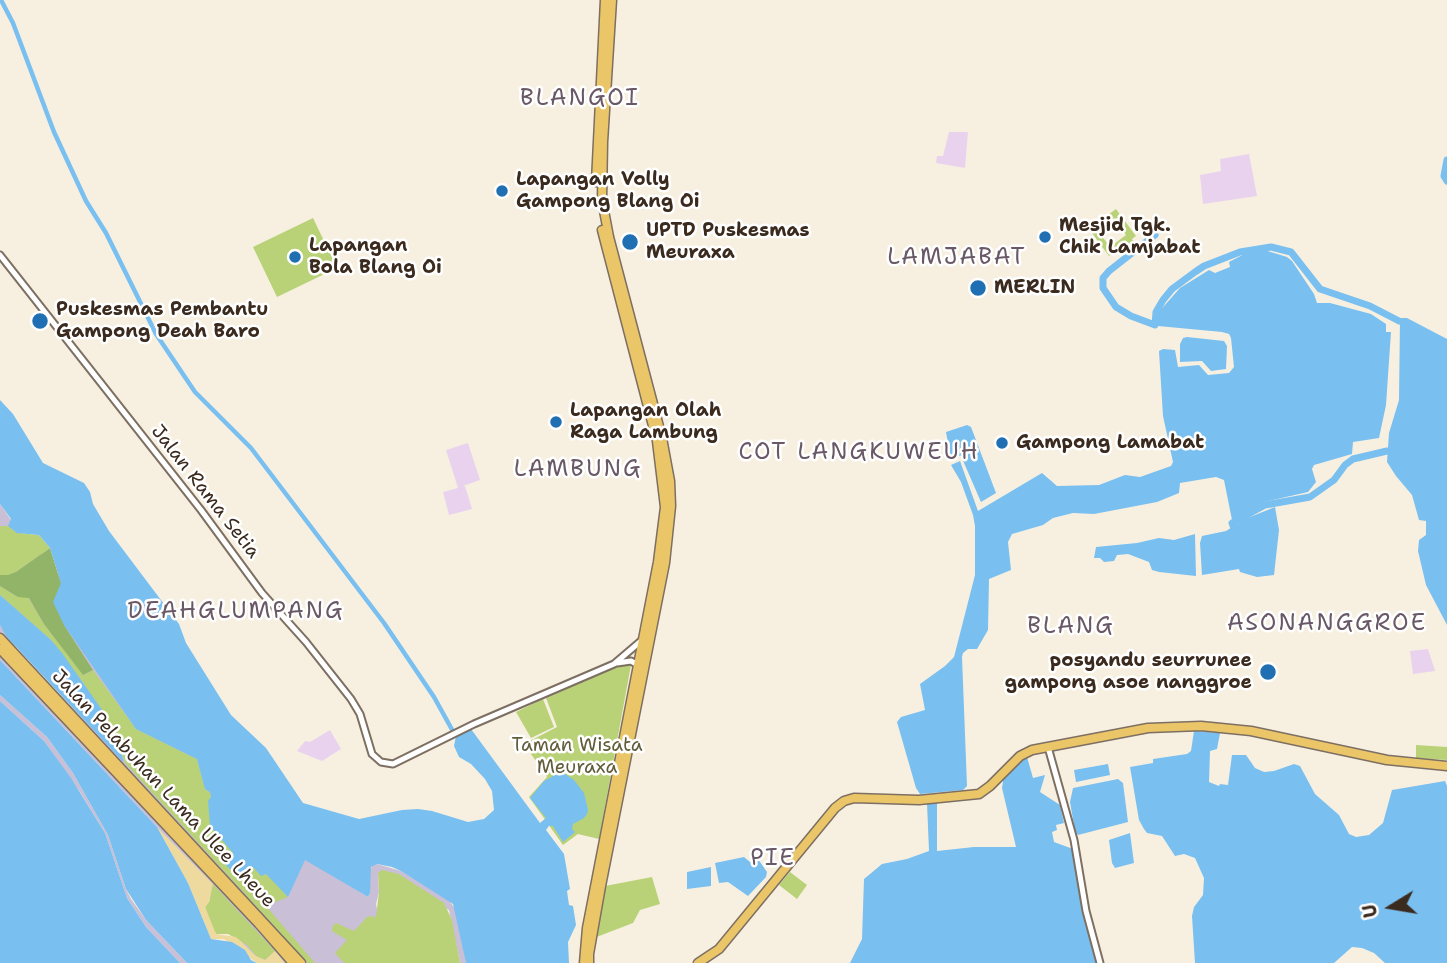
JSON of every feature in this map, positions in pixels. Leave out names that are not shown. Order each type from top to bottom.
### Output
[{"type":"highway","points":[[584,963],[587,928],[664,525],[663,483],[656,437],[604,239],[597,199],[605,0]]},
{"type":"highway","points":[[589,963],[601,886],[665,563],[671,506],[670,481],[662,438],[609,237],[602,200],[612,0]]},
{"type":"highway","name":"Jalan Pelabuhan Lama Ulee Lheue","points":[[0,638],[301,963]]},
{"type":"highway","name":"Jalan Pelabuhan Lama Ulee Lheue","points":[[0,649],[293,963]]},
{"type":"highway","points":[[698,963],[719,949],[835,808],[844,801],[855,798],[905,801],[940,799],[985,791],[1020,755],[1032,750],[1148,728],[1201,726],[1251,731],[1387,760],[1447,766]]},
{"type":"street","name":"Jalan Rama Setia","points":[[0,254],[201,510],[262,593],[306,642],[351,699],[360,714],[372,754],[381,762],[393,764],[454,733],[614,664]]},
{"type":"street","points":[[614,664],[643,639]]},
{"type":"street","points":[[614,664],[629,661],[638,665]]},
{"type":"street","points":[[1048,747],[1072,831],[1086,911],[1100,963]]},
{"type":"shaded area","points":[[949,132],[968,132],[965,168],[936,163],[937,156],[943,156]]},
{"type":"shaded area","points":[[1249,154],[1257,196],[1203,204],[1200,175],[1221,171],[1220,159]]},
{"type":"shaded area","points":[[468,443],[480,480],[463,486],[472,509],[449,515],[443,492],[458,488],[446,450]]},
{"type":"shaded area","points":[[0,504],[305,859],[368,897],[369,871],[377,864],[401,871],[448,899],[456,910],[466,963],[460,963],[449,910],[378,873],[379,892],[376,904],[387,963],[257,963],[157,827],[0,660],[0,625],[18,650],[124,762],[62,653],[0,595]]},
{"type":"shaded area","points":[[1428,649],[1435,671],[1413,674],[1410,651]]},
{"type":"shaded area","points":[[0,695],[47,737],[73,773],[108,835],[131,899],[146,920],[187,963],[180,963],[146,927],[127,898],[105,833],[80,792],[44,741],[0,701]]},
{"type":"shaded area","points":[[330,730],[341,749],[322,761],[297,751],[305,741],[310,742]]},
{"type":"green space","points":[[1116,209],[1136,236],[1115,255],[1113,253],[1109,256],[1089,229]],"holes":[[[1114,218],[1126,235],[1110,247],[1098,231]]]},
{"type":"green space","name":"Lapangan Bola Blang Oi","points":[[313,218],[337,268],[277,297],[253,247]]},
{"type":"green space","points":[[0,526],[8,526],[17,533],[39,535],[50,548],[16,572],[8,576],[0,575]]},
{"type":"green space","points":[[50,548],[61,583],[64,625],[93,670],[83,675],[44,624],[29,598],[18,597],[0,586],[0,575],[16,572]]},
{"type":"green space","points":[[0,586],[18,597],[28,597],[44,624],[84,675],[93,670],[136,729],[197,759],[205,789],[210,792],[233,853],[232,859],[224,862],[253,867],[266,874],[284,891],[288,897],[266,906],[315,963],[308,963],[125,763],[102,710],[79,677],[51,640],[0,595]]},
{"type":"green space","name":"Taman Wisata Meuraxa","points":[[623,664],[631,665],[599,839],[578,834],[563,845],[529,797],[547,777],[524,744],[557,727],[546,698]]},
{"type":"green space","points":[[543,699],[554,727],[531,738],[516,712]]},
{"type":"green space","points":[[1416,745],[1447,747],[1447,760],[1416,758]]},
{"type":"green space","points":[[382,870],[399,874],[444,903],[452,920],[460,963],[344,963],[335,953],[347,940],[332,931],[336,923],[354,931],[368,916],[376,917],[378,873]]},
{"type":"green space","points":[[790,872],[807,885],[797,899],[779,885]]},
{"type":"green space","points":[[652,877],[660,904],[640,910],[633,923],[594,938],[605,886]]},
{"type":"green space","points":[[213,884],[275,951],[265,960],[256,956],[247,945],[228,934],[216,934],[212,929],[205,907],[209,902]]},
{"type":"sand","points":[[157,827],[213,884],[209,902],[205,907],[216,934],[236,937],[256,956],[265,960],[275,951],[285,963],[257,963],[224,939],[211,939],[188,883]]},
{"type":"water","points":[[1261,249],[1292,261],[1317,303],[1330,303],[1371,314],[1386,324],[1386,332],[1391,332],[1386,405],[1379,438],[1353,442],[1352,454],[1314,465],[1312,469],[1316,482],[1308,492],[1264,502],[1232,520],[1224,480],[1216,477],[1180,483],[1179,493],[1157,502],[1094,514],[1073,513],[1012,534],[1008,542],[1011,570],[989,579],[988,630],[977,649],[968,649],[962,657],[967,786],[963,790],[920,794],[897,722],[901,717],[925,710],[920,684],[954,657],[975,575],[973,515],[961,482],[951,465],[960,461],[978,511],[1042,473],[1057,486],[1099,485],[1125,475],[1140,477],[1171,466],[1173,462],[1163,416],[1159,351],[1175,350],[1178,367],[1199,365],[1208,375],[1229,373],[1234,367],[1229,334],[1158,326],[1156,315],[1180,288],[1209,270],[1215,273],[1230,267],[1229,262],[1252,250]]},
{"type":"water","points":[[1400,318],[1407,318],[1447,339],[1447,625],[1426,585],[1418,551],[1419,540],[1426,535],[1426,521],[1419,520],[1412,495],[1387,462],[1389,433],[1399,400]]},
{"type":"water","points":[[1183,338],[1224,341],[1227,346],[1226,369],[1211,371],[1202,361],[1180,362],[1180,344]]},
{"type":"water","points":[[0,400],[13,414],[43,463],[84,483],[109,531],[179,624],[186,643],[231,715],[266,748],[303,803],[359,819],[418,809],[468,822],[484,819],[494,810],[492,791],[471,764],[459,757],[454,746],[456,736],[471,729],[540,823],[546,818],[530,798],[544,781],[557,774],[565,774],[574,780],[584,793],[587,814],[573,824],[572,829],[575,832],[563,842],[553,826],[546,830],[564,854],[570,889],[567,891],[569,905],[573,906],[576,925],[568,942],[569,963],[466,963],[453,904],[392,867],[377,864],[371,867],[368,897],[305,860],[288,897],[266,874],[261,876],[253,867],[244,875],[234,873],[223,862],[232,859],[233,853],[210,826],[208,801],[211,797],[210,792],[205,789],[197,759],[136,729],[64,625],[53,602],[61,583],[50,548],[39,535],[17,533],[8,526],[11,519],[0,504]]},
{"type":"water","points":[[967,425],[971,427],[996,493],[981,502],[961,456],[950,454],[946,432]]},
{"type":"water","points":[[1275,507],[1279,530],[1274,575],[1257,577],[1240,572],[1239,569],[1202,575],[1202,536],[1226,531],[1245,519]]},
{"type":"water","points":[[1195,534],[1196,576],[1152,570],[1149,562],[1128,554],[1117,555],[1114,561],[1104,562],[1100,558],[1094,558],[1096,547],[1159,538],[1174,540]]},
{"type":"water","points":[[0,595],[62,653],[102,710],[119,745],[124,763],[6,636],[0,625]]},
{"type":"water","points":[[0,660],[157,827],[188,883],[211,939],[232,942],[245,950],[251,960],[257,963],[187,963],[146,920],[126,889],[108,835],[73,773],[47,737],[0,695]]},
{"type":"water","points":[[0,701],[44,741],[71,778],[105,833],[127,898],[146,927],[180,963],[0,963]]},
{"type":"water","points":[[1194,731],[1220,733],[1217,749],[1210,751],[1209,782],[1219,786],[1228,785],[1232,755],[1246,755],[1255,768],[1264,772],[1294,764],[1300,766],[1315,794],[1339,815],[1349,834],[1356,837],[1369,835],[1383,823],[1392,790],[1445,781],[1447,963],[1385,963],[1374,953],[1352,947],[1334,963],[1195,963],[1192,916],[1194,907],[1203,895],[1204,878],[1195,858],[1184,854],[1175,856],[1162,836],[1147,833],[1144,829],[1139,820],[1130,767],[1153,763],[1153,759],[1187,754],[1191,751]]},
{"type":"water","points":[[1027,757],[1033,778],[1045,775],[1040,792],[1060,805],[1064,823],[1056,825],[1057,830],[1052,832],[1054,842],[1073,849],[1082,905],[1098,963],[850,963],[862,939],[864,879],[882,864],[929,851],[927,803],[937,803],[937,851],[974,847],[1016,847],[1002,788],[1004,775]]},
{"type":"water","points":[[1108,764],[1110,775],[1076,782],[1074,770]]},
{"type":"water","points":[[1118,779],[1123,783],[1128,822],[1078,835],[1070,802],[1073,788]]},
{"type":"water","points":[[1130,833],[1134,863],[1115,868],[1109,840]]},
{"type":"water","points":[[744,857],[750,862],[758,859],[767,872],[766,877],[748,896],[728,882],[719,883],[715,863]]},
{"type":"water","points":[[711,867],[711,886],[687,889],[687,872]]},
{"type":"waterway","points":[[1,0],[13,23],[54,132],[86,201],[106,233],[156,334],[195,392],[251,448],[384,623],[434,697],[455,735]]},
{"type":"waterway","points":[[1447,160],[1444,176],[1447,181]]},
{"type":"waterway","points":[[1155,235],[1103,278],[1103,288],[1116,307],[1155,325],[1156,312],[1163,300],[1172,289],[1195,272],[1240,252],[1271,247],[1291,252],[1320,289],[1370,306],[1399,321]]},
{"type":"waterway","points":[[1233,526],[1232,523],[1265,505],[1310,497],[1334,480],[1353,459],[1387,451]]},
{"type":"place","name":"Lapangan Volly Gampong Blang Oi","points":[[502,191]]},
{"type":"place","name":"Mesjid Tgk. Chik Lamjabat","points":[[1045,237]]},
{"type":"place","name":"UPTD Puskesmas Meuraxa","points":[[630,242]]},
{"type":"place","name":"Lapangan Bola Blang Oi","points":[[295,257]]},
{"type":"place","name":"MERLIN","points":[[978,288]]},
{"type":"place","name":"Puskesmas Pembantu Gampong Deah Baro","points":[[40,321]]},
{"type":"place","name":"Lapangan Olah Raga Lambung","points":[[556,422]]},
{"type":"place","name":"Gampong Lamabat","points":[[1002,443]]},
{"type":"place","name":"posyandu seurrunee gampong asoe nanggroe","points":[[1268,672]]},
{"type":"district","name":"BLANGOI","points":[[580,99]]},
{"type":"district","name":"LAMJABAT","points":[[957,258]]},
{"type":"district","name":"COT LANGKUWEUH","points":[[859,453]]},
{"type":"district","name":"LAMBUNG","points":[[578,470]]},
{"type":"district","name":"DEAHGLUMPANG","points":[[236,612]]},
{"type":"district","name":"ASONANGGROE","points":[[1327,624]]},
{"type":"district","name":"BLANG","points":[[1071,627]]},
{"type":"district","name":"PIE","points":[[773,859]]}]
